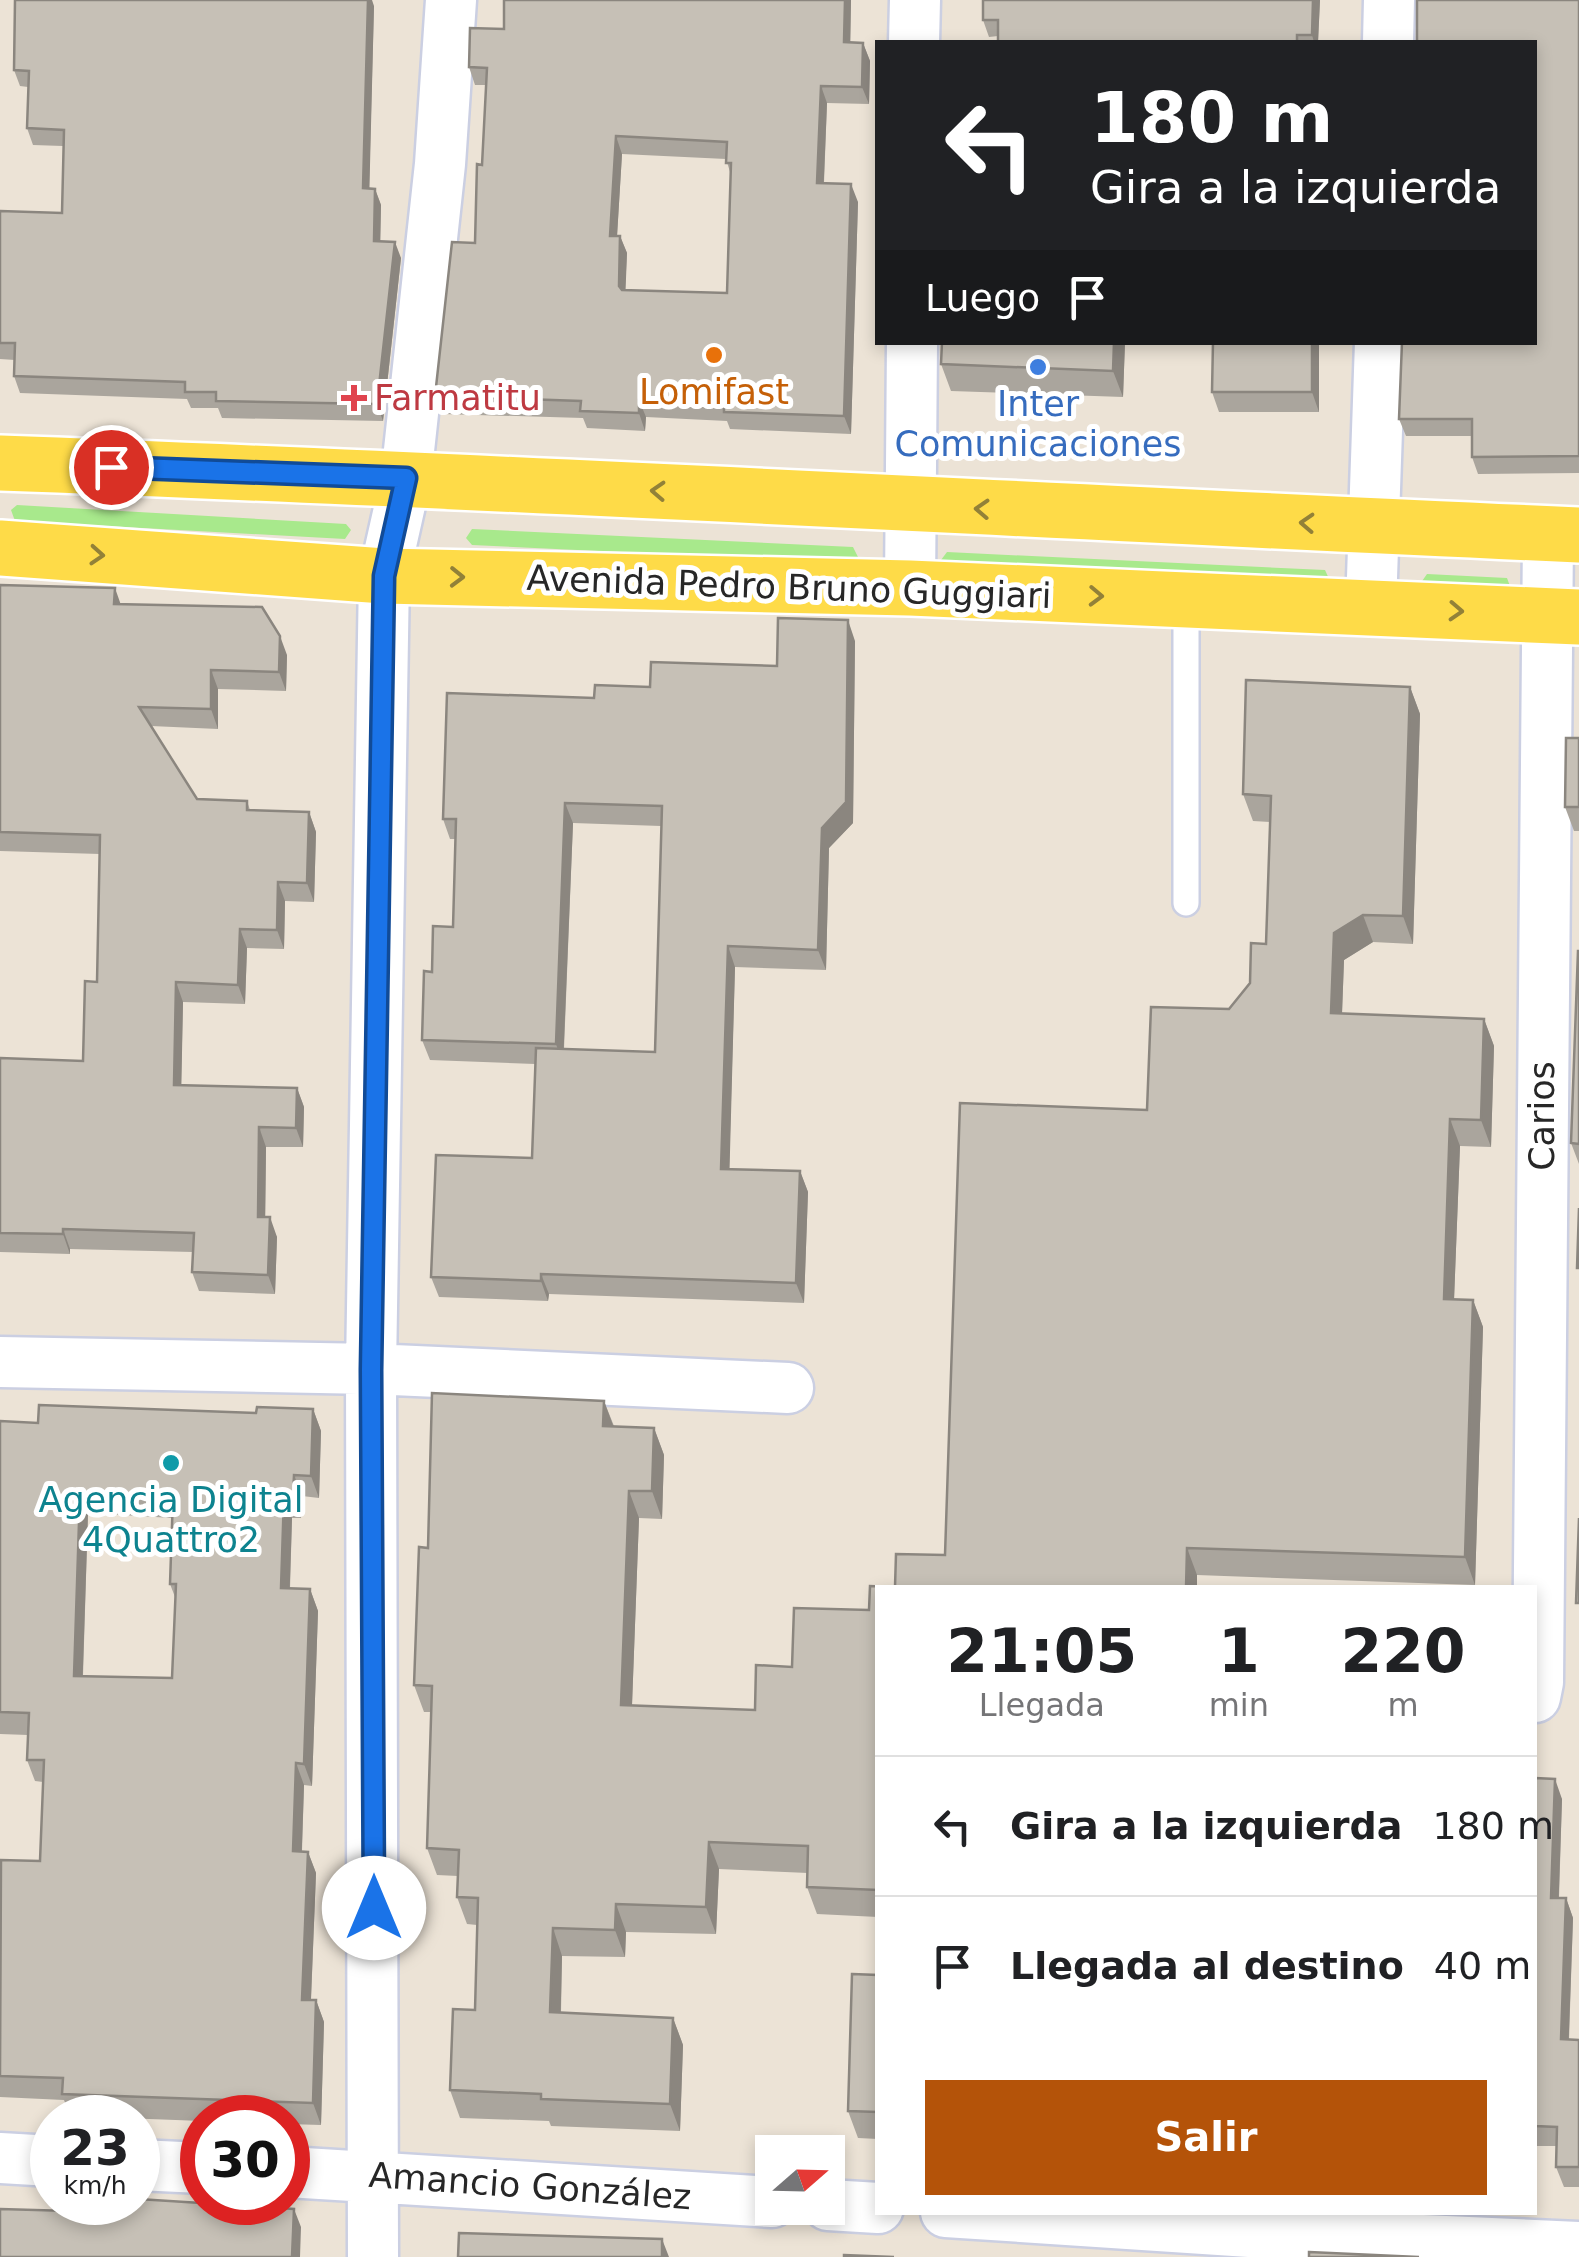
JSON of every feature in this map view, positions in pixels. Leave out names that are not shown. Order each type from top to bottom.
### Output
[{"type":"main road","points":[[0,463],[401,500],[910,505],[1564,535]]},
{"type":"main road","name":"Avenida Pedro Bruno Guggiari","points":[[0,548],[384,576],[910,588],[1563,616]]},
{"type":"street","points":[[374,2257],[371,1370],[384,576],[401,500],[440,164],[451,0]]},
{"type":"street","points":[[914,40],[915,0]]},
{"type":"street","points":[[1388,40],[1389,0]]},
{"type":"street","points":[[910,588],[912,345]]},
{"type":"street","points":[[1371,607],[1380,345]]},
{"type":"street","name":"Carios","points":[[1537,1687],[1564,535]]},
{"type":"street","points":[[0,1362],[371,1370],[788,1388]]},
{"type":"street","points":[[0,2158],[30,2160]]},
{"type":"street","name":"Amancio González","points":[[310,2173],[755,2201]]},
{"type":"street","points":[[845,2206],[875,2208]]},
{"type":"street","points":[[989,2215],[1264,2234],[1579,2247]]},
{"type":"lane","points":[[1186,600],[1186,903]]},
{"type":"green space","points":[[17,505],[346,524],[351,530],[345,539],[15,521],[11,510]]},
{"type":"green space","points":[[472,529],[853,547],[859,559],[854,563],[472,545],[466,538]]},
{"type":"green space","points":[[947,552],[1325,570],[1330,581],[947,567],[941,560]]},
{"type":"green space","points":[[1427,574],[1507,578],[1511,589],[1420,584]]},
{"type":"building","points":[[15,0],[368,0],[363,188],[375,189],[374,241],[395,242],[377,404],[216,401],[216,392],[185,392],[185,382],[14,376],[15,343],[0,343],[0,211],[62,213],[64,130],[27,128],[29,71],[14,70]]},
{"type":"building","points":[[504,0],[845,0],[844,42],[863,43],[862,87],[821,86],[817,183],[851,184],[844,416],[724,412],[724,403],[639,400],[639,413],[580,411],[581,401],[435,396],[452,242],[475,243],[477,164],[482,165],[487,68],[469,67],[470,28],[504,29]],"holes":[[[616,136],[727,142],[726,163],[731,163],[727,293],[622,290],[620,236],[610,236]]]},
{"type":"building","points":[[983,0],[1313,0],[1312,35],[1297,35],[1297,40],[998,40],[998,20],[983,20]]},
{"type":"building","points":[[1417,0],[1579,0],[1579,456],[1472,457],[1472,419],[1399,419],[1402,345],[1537,345],[1537,40],[1417,40]]},
{"type":"building","points":[[942,345],[1114,345],[1113,371],[941,364]]},
{"type":"building","points":[[1213,345],[1312,345],[1312,392],[1212,392]]},
{"type":"building","points":[[0,585],[115,588],[114,604],[262,607],[280,636],[279,672],[211,670],[211,709],[139,707],[197,799],[247,801],[247,810],[309,812],[307,883],[278,882],[277,930],[240,929],[238,985],[176,982],[174,1085],[297,1088],[296,1128],[259,1127],[258,1217],[270,1217],[268,1275],[192,1272],[194,1233],[63,1229],[63,1234],[0,1233],[0,1058],[83,1061],[85,981],[97,982],[100,835],[0,832]]},
{"type":"building","points":[[778,618],[848,620],[846,802],[822,828],[818,950],[728,946],[721,1169],[800,1171],[796,1283],[541,1274],[541,1281],[431,1277],[436,1155],[532,1158],[536,1048],[655,1052],[662,806],[565,803],[556,1044],[422,1040],[424,971],[432,972],[433,926],[453,927],[456,819],[443,819],[447,693],[594,698],[595,685],[650,687],[651,662],[777,666]]},
{"type":"building","points":[[1246,680],[1410,687],[1403,916],[1363,915],[1334,933],[1331,1013],[1484,1019],[1481,1120],[1450,1119],[1444,1299],[1473,1300],[1465,1557],[1187,1548],[1186,1585],[895,1585],[896,1554],[945,1555],[960,1103],[1147,1110],[1151,1007],[1229,1009],[1250,983],[1251,943],[1266,944],[1271,796],[1243,794]]},
{"type":"building","points":[[1566,738],[1579,738],[1579,807],[1565,807]]},
{"type":"building","points":[[1579,951],[1579,1144],[1571,1143]]},
{"type":"building","points":[[432,1393],[604,1401],[603,1426],[654,1428],[652,1491],[629,1491],[621,1705],[755,1710],[756,1665],[792,1667],[794,1608],[869,1610],[870,1586],[875,1586],[875,1890],[807,1887],[808,1846],[709,1842],[706,1907],[616,1904],[615,1930],[553,1928],[550,2012],[673,2018],[670,2104],[541,2099],[541,2094],[450,2090],[453,2009],[475,2010],[478,1898],[457,1897],[459,1850],[427,1848],[432,1686],[414,1685],[419,1547],[428,1548]]},
{"type":"building","points":[[39,1405],[256,1413],[257,1407],[313,1409],[311,1476],[294,1475],[293,1496],[284,1496],[281,1588],[310,1589],[304,1764],[296,1763],[293,1851],[308,1852],[302,2000],[316,2000],[313,2103],[310,2095],[180,2095],[180,2098],[62,2094],[63,2078],[0,2076],[1,1860],[40,1861],[44,1760],[27,1760],[29,1713],[0,1712],[0,1421],[38,1423]],"holes":[[[80,1492],[173,1496],[170,1584],[176,1584],[172,1678],[74,1676]]]},
{"type":"building","points":[[1579,1518],[1579,1603],[1576,1603]]},
{"type":"building","points":[[1537,1778],[1555,1779],[1551,1898],[1566,1898],[1561,2039],[1579,2040],[1579,2167],[1556,2167],[1557,2127],[1537,2126]]},
{"type":"building","points":[[852,1974],[875,1975],[875,2112],[848,2111]]},
{"type":"building","points":[[160,2200],[180,2202],[180,2225],[293,2225],[292,2257],[0,2257],[0,2209],[30,2210],[30,2225],[160,2225]]},
{"type":"building","points":[[459,2233],[662,2239],[662,2257],[458,2257]]},
{"type":"building","points":[[1309,2252],[1419,2257],[1309,2257]]},
{"type":"place","name":"Lomifast","points":[[714,355]]},
{"type":"place","name":"Inter Comunicaciones","points":[[1038,367]]},
{"type":"place","name":"Farmatitu","points":[[354,398]]},
{"type":"place","name":"Agencia Digital 4Quattro2","points":[[171,1463]]},
{"type":"route","points":[[111,467],[406,478],[384,576],[371,1370],[374,1908]]}]
